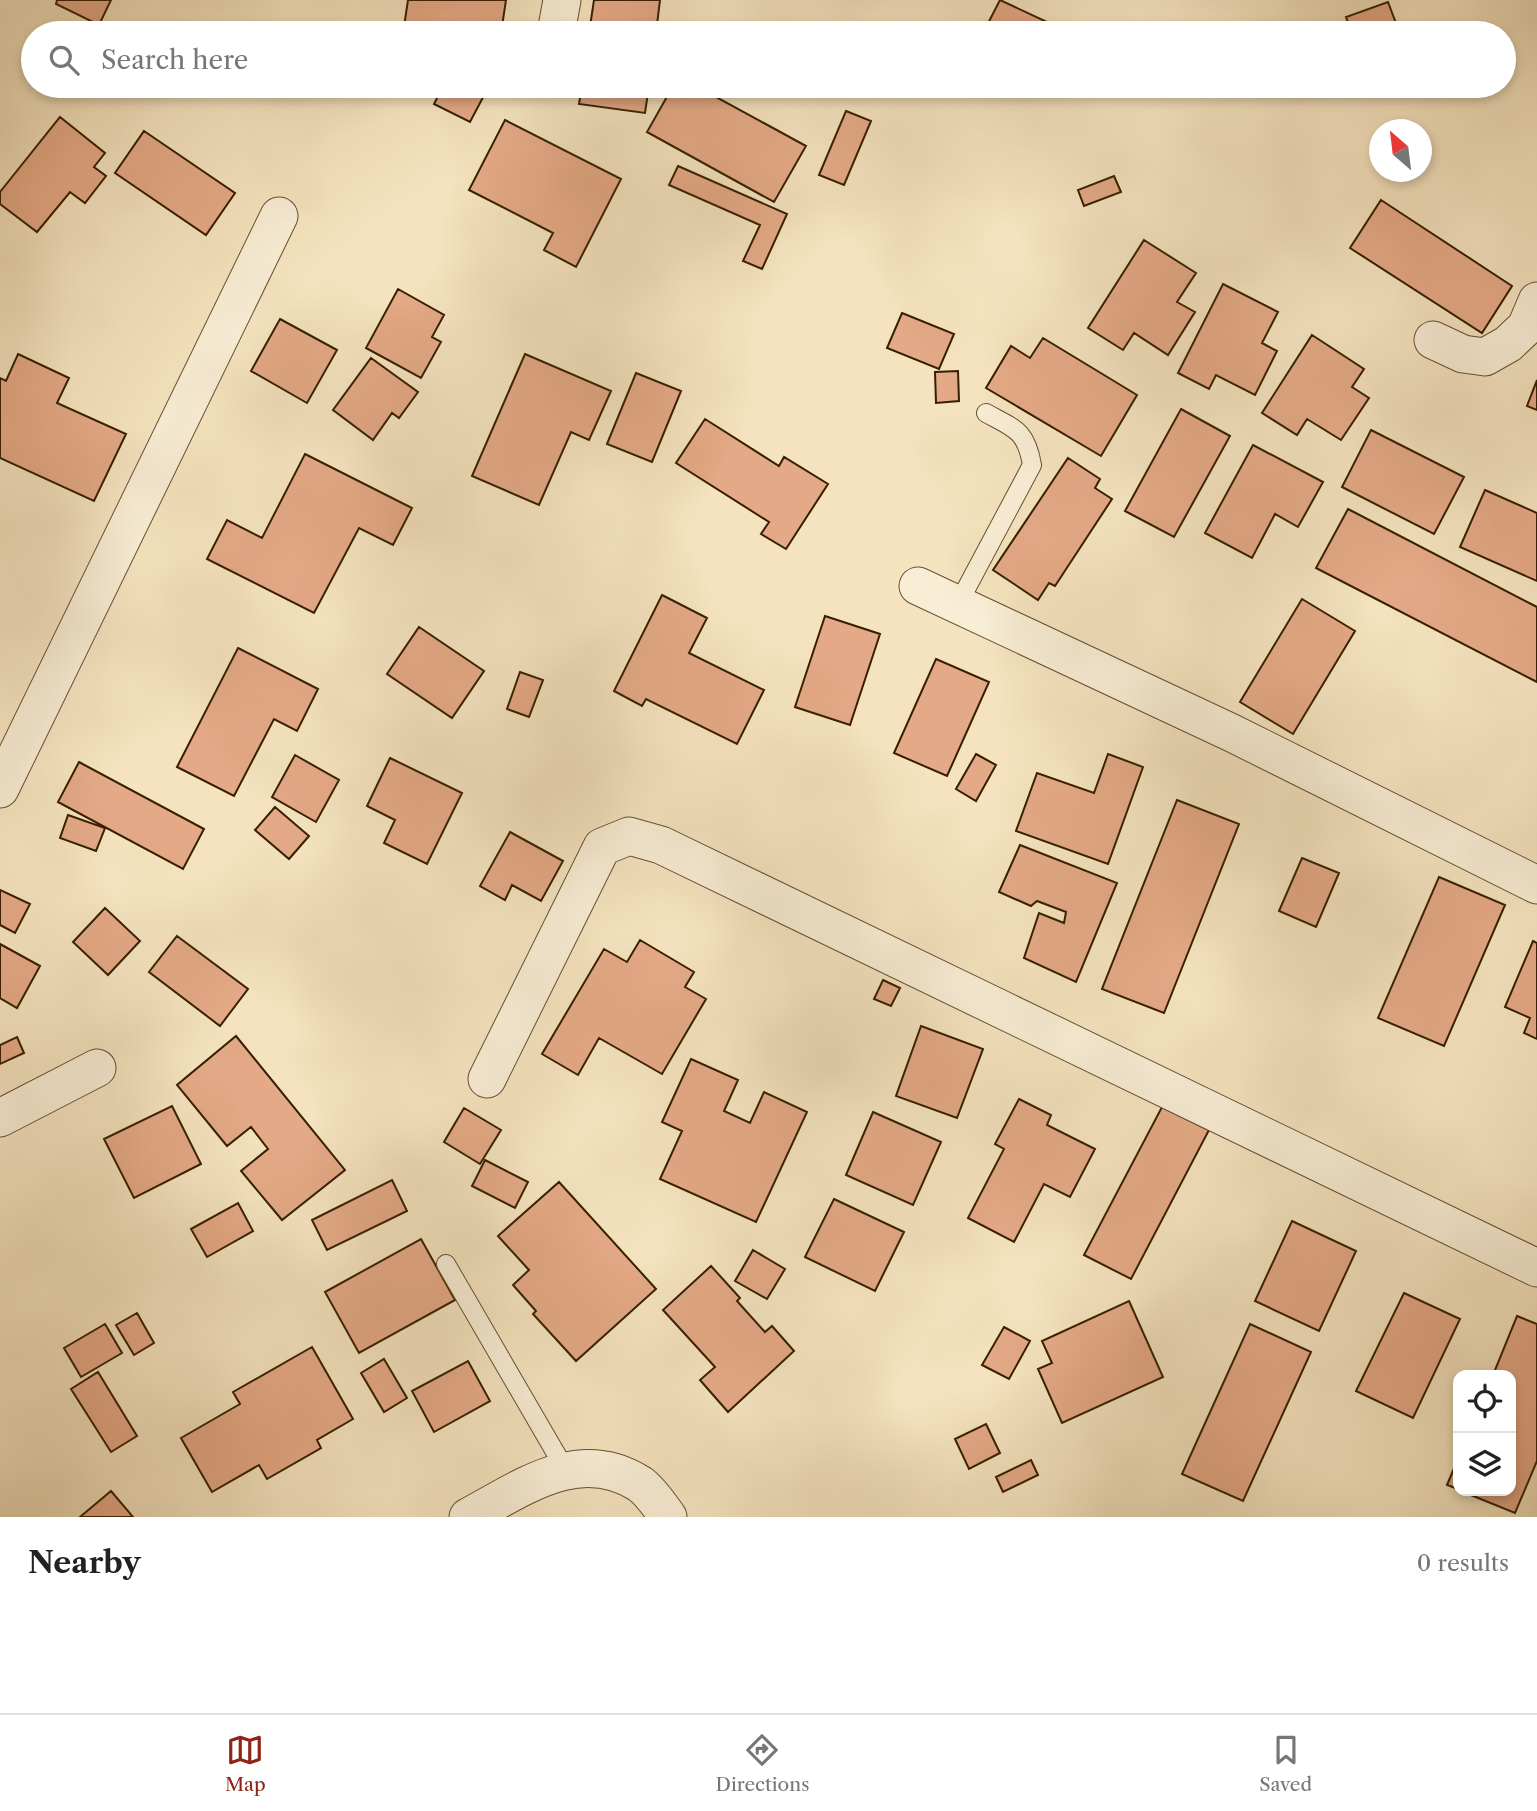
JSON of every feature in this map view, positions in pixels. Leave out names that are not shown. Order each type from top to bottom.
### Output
[{"type":"street","points":[[558,21],[562,0]]},
{"type":"street","points":[[0,789],[279,216]]},
{"type":"street","points":[[1433,340],[1463,354],[1485,357],[1508,344],[1526,327],[1537,302]]},
{"type":"street","points":[[918,586],[1232,733],[1537,885]]},
{"type":"street","points":[[487,1079],[602,847],[629,836],[661,845],[1537,1268]]},
{"type":"street","points":[[0,1118],[97,1068]]},
{"type":"street","points":[[468,1517],[535,1480],[565,1469],[611,1470],[642,1485],[668,1517]]},
{"type":"lane","points":[[958,604],[1032,465],[1029,445],[1019,431],[986,413]]},
{"type":"lane","points":[[446,1264],[565,1469]]},
{"type":"building","points":[[57,0],[111,0],[101,21],[91,21],[56,4]]},
{"type":"building","points":[[408,0],[506,0],[503,21],[405,21]]},
{"type":"building","points":[[594,0],[660,0],[657,21],[591,21]]},
{"type":"building","points":[[1000,0],[1045,21],[989,21]]},
{"type":"building","points":[[1388,2],[1395,21],[1348,21],[1346,17]]},
{"type":"building","points":[[437,98],[483,98],[470,122],[434,104]]},
{"type":"building","points":[[580,98],[647,98],[645,113],[579,104]]},
{"type":"building","points":[[666,98],[718,98],[806,146],[774,202],[647,132]]},
{"type":"building","points":[[846,111],[871,121],[844,185],[819,175]]},
{"type":"building","points":[[60,117],[105,153],[94,167],[106,176],[85,203],[70,192],[37,232],[0,204],[0,192]]},
{"type":"building","points":[[505,120],[621,179],[576,267],[544,250],[553,233],[469,190]]},
{"type":"building","points":[[144,131],[235,193],[206,235],[115,173]]},
{"type":"building","points":[[678,166],[787,214],[762,269],[743,261],[760,225],[669,185]]},
{"type":"building","points":[[1114,176],[1121,192],[1084,206],[1078,190]]},
{"type":"building","points":[[1381,200],[1512,286],[1482,333],[1350,248]]},
{"type":"building","points":[[1144,240],[1196,273],[1177,302],[1195,312],[1168,355],[1134,333],[1123,350],[1088,328]]},
{"type":"building","points":[[1223,284],[1278,312],[1262,343],[1277,351],[1255,395],[1216,375],[1209,389],[1178,373]]},
{"type":"building","points":[[398,289],[444,315],[432,337],[441,342],[421,378],[366,348]]},
{"type":"building","points":[[902,313],[954,334],[939,369],[887,348]]},
{"type":"building","points":[[280,319],[337,350],[307,403],[251,371]]},
{"type":"building","points":[[1312,335],[1364,369],[1352,387],[1369,398],[1341,440],[1307,419],[1297,435],[1262,413]]},
{"type":"building","points":[[1043,338],[1137,395],[1101,456],[986,388],[1011,346],[1030,358]]},
{"type":"building","points":[[18,354],[69,378],[57,403],[126,434],[94,501],[0,458],[0,378],[6,381]]},
{"type":"building","points":[[525,354],[611,391],[589,440],[571,432],[539,505],[472,476]]},
{"type":"building","points":[[371,358],[418,392],[399,418],[392,413],[373,440],[333,410]]},
{"type":"building","points":[[958,371],[959,401],[936,403],[935,372]]},
{"type":"building","points":[[636,373],[681,391],[652,462],[607,444]]},
{"type":"building","points":[[1537,380],[1537,410],[1527,406]]},
{"type":"building","points":[[1181,409],[1230,436],[1174,537],[1125,511]]},
{"type":"building","points":[[705,419],[779,466],[784,457],[828,484],[786,549],[761,534],[769,522],[676,463]]},
{"type":"building","points":[[1371,430],[1464,477],[1434,534],[1342,487]]},
{"type":"building","points":[[1253,445],[1323,482],[1298,527],[1275,514],[1252,558],[1205,533]]},
{"type":"building","points":[[305,454],[412,508],[393,545],[359,528],[314,613],[207,559],[227,520],[262,538]]},
{"type":"building","points":[[1068,458],[1100,479],[1095,488],[1112,499],[1055,586],[1049,583],[1038,600],[993,570]]},
{"type":"building","points":[[1485,490],[1537,513],[1537,581],[1460,547]]},
{"type":"building","points":[[1348,509],[1537,607],[1537,682],[1316,568]]},
{"type":"building","points":[[662,595],[707,618],[689,653],[764,690],[737,744],[646,699],[642,706],[614,691]]},
{"type":"building","points":[[1302,599],[1355,631],[1293,734],[1240,702]]},
{"type":"building","points":[[825,616],[880,634],[850,725],[795,707]]},
{"type":"building","points":[[419,627],[484,671],[452,718],[387,674]]},
{"type":"building","points":[[238,648],[318,689],[297,731],[274,719],[234,796],[177,767]]},
{"type":"building","points":[[936,659],[989,682],[947,776],[894,753]]},
{"type":"building","points":[[520,672],[543,680],[529,717],[507,709]]},
{"type":"building","points":[[976,754],[996,765],[976,801],[956,789]]},
{"type":"building","points":[[1108,754],[1143,767],[1108,864],[1016,831],[1037,773],[1094,793]]},
{"type":"building","points":[[295,755],[339,780],[316,822],[272,797]]},
{"type":"building","points":[[390,758],[462,793],[427,864],[384,843],[395,820],[367,806]]},
{"type":"building","points":[[79,762],[204,829],[183,869],[58,802]]},
{"type":"building","points":[[1177,800],[1239,824],[1164,1013],[1102,989]]},
{"type":"building","points":[[275,807],[309,836],[289,859],[255,830]]},
{"type":"building","points":[[68,815],[105,828],[96,851],[60,838]]},
{"type":"building","points":[[510,832],[563,861],[541,901],[512,885],[505,900],[480,886]]},
{"type":"building","points":[[1020,845],[1117,883],[1076,982],[1024,958],[1039,913],[1064,923],[1066,912],[1037,901],[1031,906],[999,892]]},
{"type":"building","points":[[1302,858],[1339,873],[1316,927],[1279,911]]},
{"type":"building","points":[[1439,877],[1505,905],[1444,1046],[1378,1018]]},
{"type":"building","points":[[0,890],[30,904],[15,933],[0,925]]},
{"type":"building","points":[[105,908],[140,941],[108,975],[73,942]]},
{"type":"building","points":[[177,936],[248,989],[220,1026],[149,972]]},
{"type":"building","points":[[640,940],[694,972],[685,987],[706,999],[662,1074],[599,1038],[578,1075],[542,1054],[604,949],[627,962]]},
{"type":"building","points":[[1533,941],[1537,943],[1537,1039],[1524,1033],[1530,1018],[1505,1007]]},
{"type":"building","points":[[0,944],[40,966],[17,1008],[0,998]]},
{"type":"building","points":[[883,980],[900,988],[891,1006],[874,999]]},
{"type":"building","points":[[921,1026],[983,1049],[957,1118],[896,1096]]},
{"type":"building","points":[[236,1036],[345,1170],[282,1220],[241,1171],[268,1149],[251,1127],[227,1146],[177,1085]]},
{"type":"building","points":[[17,1037],[24,1053],[0,1064],[0,1045]]},
{"type":"building","points":[[691,1059],[738,1080],[724,1111],[750,1123],[764,1092],[807,1112],[756,1222],[660,1179],[682,1131],[662,1122]]},
{"type":"building","points":[[1019,1099],[1051,1115],[1047,1125],[1095,1149],[1070,1197],[1044,1184],[1014,1242],[968,1218],[1004,1149],[995,1144]]},
{"type":"building","points":[[172,1106],[201,1164],[134,1198],[104,1139]]},
{"type":"building","points":[[1162,1107],[1209,1130],[1131,1279],[1084,1255]]},
{"type":"building","points":[[464,1108],[501,1130],[480,1164],[444,1142]]},
{"type":"building","points":[[873,1112],[941,1142],[913,1205],[846,1175]]},
{"type":"building","points":[[485,1160],[528,1182],[515,1208],[472,1186]]},
{"type":"building","points":[[392,1180],[407,1211],[327,1250],[312,1220]]},
{"type":"building","points":[[559,1182],[656,1289],[576,1361],[533,1314],[536,1311],[513,1285],[529,1270],[498,1236]]},
{"type":"building","points":[[834,1199],[904,1232],[875,1291],[805,1257]]},
{"type":"building","points":[[238,1203],[253,1231],[207,1257],[191,1229]]},
{"type":"building","points":[[1292,1221],[1356,1251],[1319,1331],[1255,1301]]},
{"type":"building","points":[[421,1239],[455,1300],[359,1353],[325,1292]]},
{"type":"building","points":[[753,1250],[785,1269],[767,1299],[735,1281]]},
{"type":"building","points":[[711,1266],[740,1298],[737,1301],[765,1332],[772,1326],[794,1351],[728,1412],[700,1380],[715,1367],[663,1310]]},
{"type":"building","points":[[1404,1293],[1460,1319],[1413,1418],[1356,1391]]},
{"type":"building","points":[[1129,1301],[1163,1377],[1062,1423],[1038,1369],[1052,1363],[1042,1341]]},
{"type":"building","points":[[137,1313],[154,1343],[134,1355],[116,1325]]},
{"type":"building","points":[[1517,1316],[1537,1324],[1537,1461],[1515,1513],[1473,1496],[1516,1496],[1516,1370],[1495,1370]]},
{"type":"building","points":[[105,1324],[122,1353],[81,1377],[64,1348]]},
{"type":"building","points":[[1250,1324],[1311,1352],[1243,1501],[1182,1474]]},
{"type":"building","points":[[1004,1327],[1030,1341],[1009,1379],[982,1365]]},
{"type":"building","points":[[312,1347],[353,1419],[317,1440],[321,1448],[267,1479],[259,1465],[212,1492],[181,1438],[240,1404],[233,1392]]},
{"type":"building","points":[[384,1359],[407,1398],[384,1412],[361,1373]]},
{"type":"building","points":[[468,1361],[490,1401],[434,1432],[412,1391]]},
{"type":"building","points":[[98,1372],[137,1436],[111,1452],[71,1389]]},
{"type":"building","points":[[986,1424],[1000,1453],[969,1469],[955,1439]]},
{"type":"building","points":[[1031,1460],[1038,1475],[1003,1492],[996,1477]]},
{"type":"building","points":[[1453,1471],[1453,1487],[1447,1485]]},
{"type":"building","points":[[111,1491],[133,1517],[80,1517]]}]
